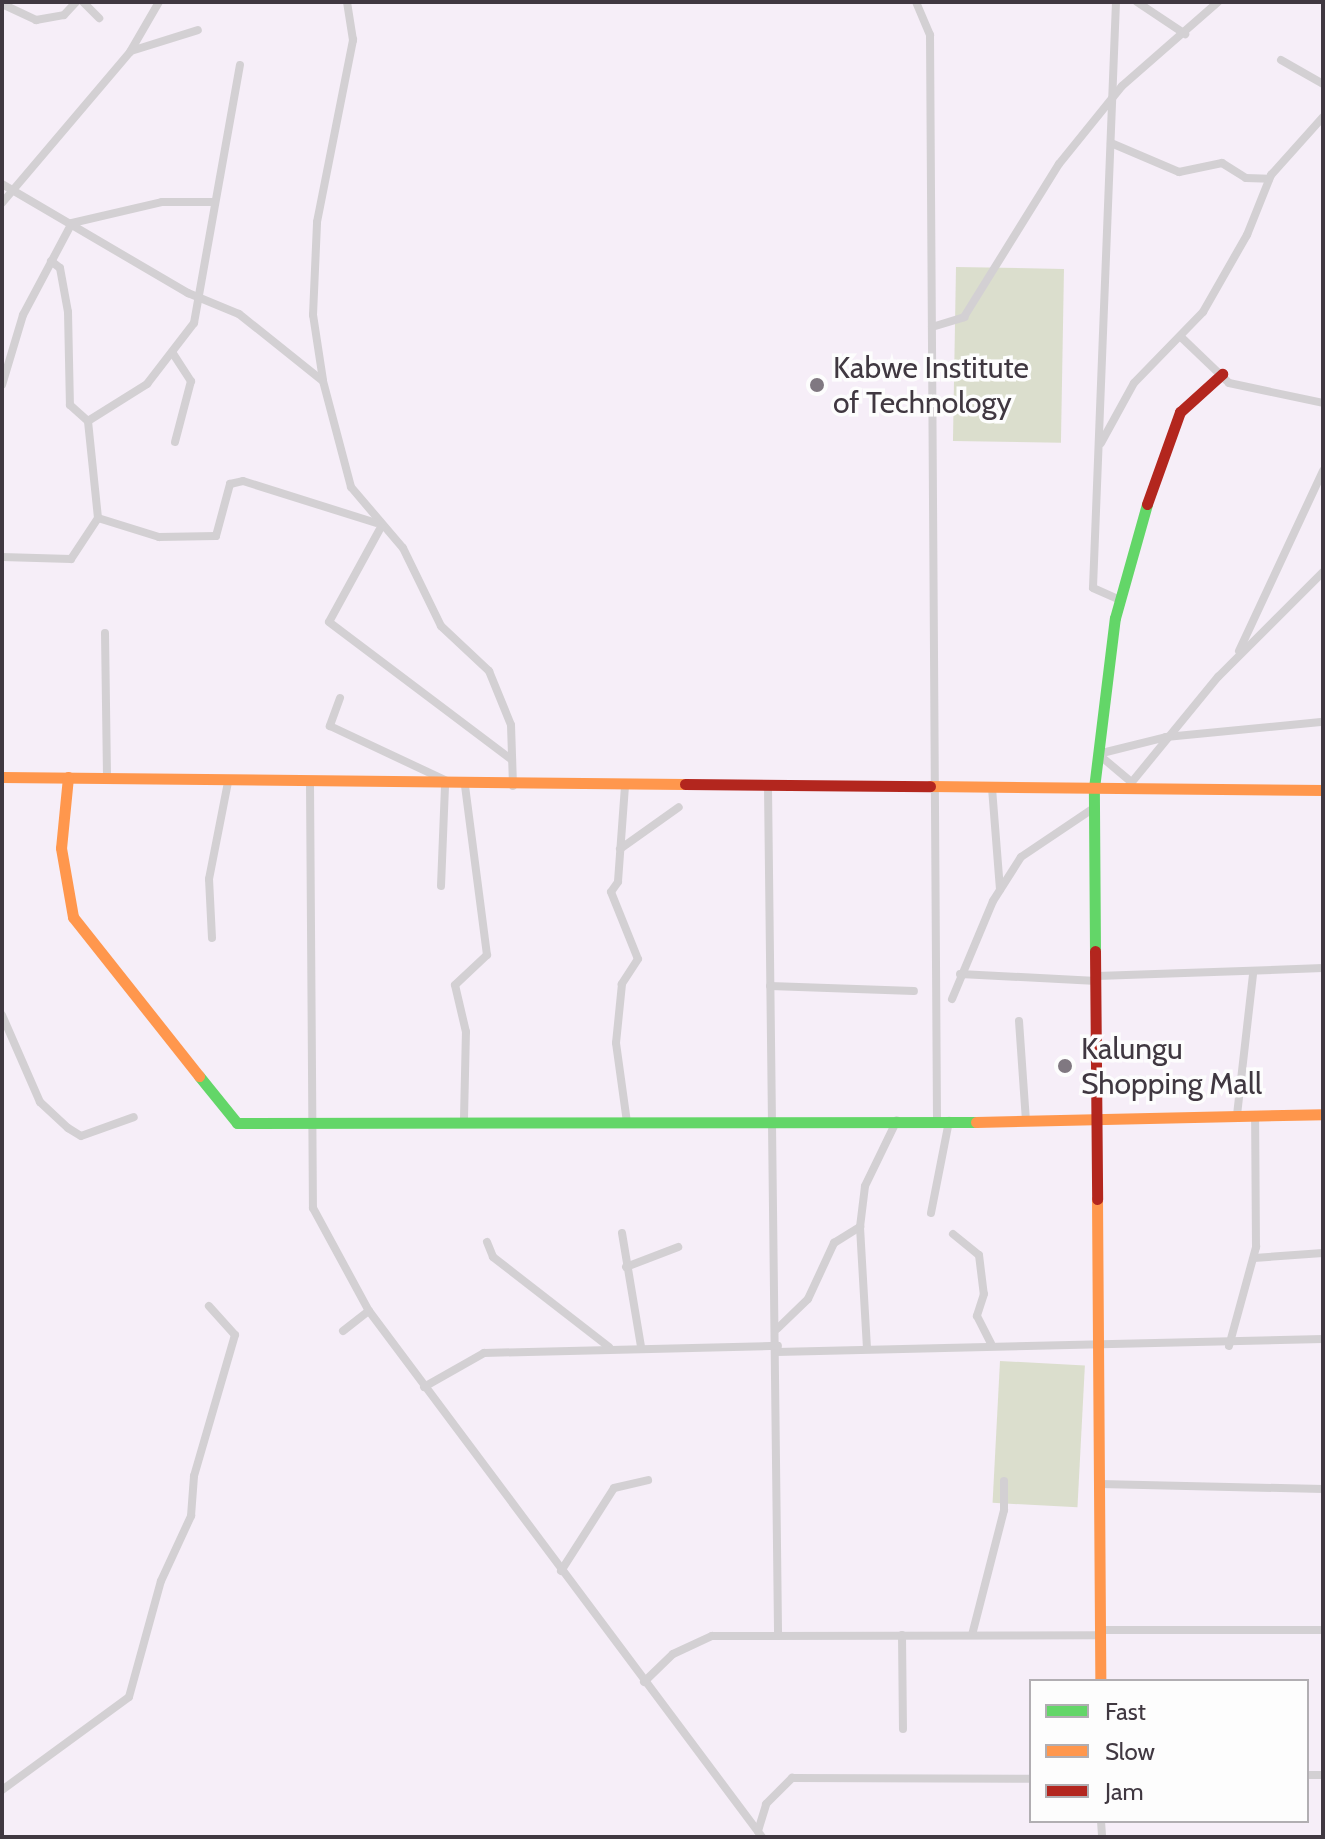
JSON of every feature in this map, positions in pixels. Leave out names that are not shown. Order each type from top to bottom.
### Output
[{"type":"street","points":[[2,4],[36,20],[64,15],[76,2]]},
{"type":"street","points":[[83,2],[99,18]]},
{"type":"street","points":[[2,203],[130,52],[159,2]]},
{"type":"street","points":[[347,2],[353,40],[317,222],[313,315],[323,381],[346,476],[379,526],[403,548],[441,626],[489,671],[509,716],[513,786]]},
{"type":"street","points":[[916,2],[930,35],[936,788],[943,1120],[931,1213]]},
{"type":"street","points":[[1116,2],[1093,588],[1120,600]]},
{"type":"street","points":[[1137,2],[1185,34]]},
{"type":"street","points":[[932,327],[964,317],[1059,164],[1112,98],[1218,2]]},
{"type":"street","points":[[130,52],[198,30]]},
{"type":"street","points":[[1281,60],[1323,84]]},
{"type":"street","points":[[88,421],[147,384],[194,323],[240,65]]},
{"type":"street","points":[[1097,451],[1134,383],[1181,337],[1229,271],[1269,179],[1323,117]]},
{"type":"street","points":[[1111,143],[1179,172],[1222,163],[1246,178],[1269,179]]},
{"type":"street","points":[[2,184],[200,299],[239,314],[323,381]]},
{"type":"street","points":[[2,385],[23,315],[72,223],[162,202],[214,202]]},
{"type":"street","points":[[2,557],[71,559],[98,518],[88,421],[70,405],[68,312],[60,268],[51,261]]},
{"type":"street","points":[[1181,337],[1222,374],[1248,390],[1323,403]]},
{"type":"street","points":[[172,352],[191,381],[175,442]]},
{"type":"street","points":[[1100,1679],[1099,1122],[1094,788],[1120,600],[1136,528],[1169,460],[1180,412],[1222,374]]},
{"type":"street","points":[[1235,659],[1323,471]]},
{"type":"street","points":[[98,518],[159,537],[202,540],[216,536],[230,484],[243,481],[379,526]]},
{"type":"street","points":[[379,526],[329,622],[512,760]]},
{"type":"street","points":[[1128,784],[1235,659],[1323,572]]},
{"type":"street","points":[[105,633],[107,778]]},
{"type":"street","points":[[340,698],[330,726],[447,785]]},
{"type":"street","points":[[1098,754],[1166,737],[1323,722]]},
{"type":"street","points":[[1098,754],[1128,784]]},
{"type":"street","points":[[2,777],[513,786],[1094,788],[1128,784],[1323,790]]},
{"type":"street","points":[[68,777],[61,848],[66,899],[80,932],[224,1114],[237,1123],[464,1118],[627,1122],[1099,1122],[1323,1114]]},
{"type":"street","points":[[212,938],[209,879],[228,782]]},
{"type":"street","points":[[310,784],[313,1208],[369,1311],[760,1834]]},
{"type":"street","points":[[441,886],[447,785]]},
{"type":"street","points":[[464,1118],[466,1032],[455,985],[487,955],[465,785]]},
{"type":"street","points":[[625,786],[612,904],[638,959],[622,984],[616,1043],[627,1122]]},
{"type":"street","points":[[768,787],[777,1329],[778,1634]]},
{"type":"street","points":[[992,788],[1000,891]]},
{"type":"street","points":[[620,849],[679,807]]},
{"type":"street","points":[[952,999],[960,974],[1000,891],[1021,857],[1094,808]]},
{"type":"street","points":[[960,974],[1097,979],[1162,968],[1253,974],[1323,968]]},
{"type":"street","points":[[1237,1115],[1253,974]]},
{"type":"street","points":[[770,986],[914,991]]},
{"type":"street","points":[[2,1015],[40,1102],[68,1128],[81,1136],[134,1117]]},
{"type":"street","points":[[1019,1021],[1026,1121]]},
{"type":"street","points":[[1229,1346],[1254,1258],[1255,1115]]},
{"type":"street","points":[[867,1349],[860,1227],[865,1186],[897,1120]]},
{"type":"street","points":[[777,1329],[808,1299],[834,1243],[860,1227]]},
{"type":"street","points":[[622,1233],[641,1346]]},
{"type":"street","points":[[953,1234],[979,1255],[984,1294],[977,1316],[991,1344]]},
{"type":"street","points":[[487,1242],[493,1257],[609,1347]]},
{"type":"street","points":[[626,1267],[678,1247]]},
{"type":"street","points":[[1254,1258],[1323,1253]]},
{"type":"street","points":[[2,1790],[129,1697],[161,1581],[187,1527],[194,1476],[235,1335],[209,1306]]},
{"type":"street","points":[[343,1331],[369,1311]]},
{"type":"street","points":[[424,1387],[484,1353],[641,1346],[777,1349],[1098,1343],[1229,1346],[1323,1339]]},
{"type":"street","points":[[561,1571],[614,1488],[648,1480]]},
{"type":"street","points":[[972,1635],[1004,1510],[1004,1481]]},
{"type":"street","points":[[1100,1484],[1323,1489]]},
{"type":"street","points":[[644,1682],[673,1654],[712,1636],[1323,1630]]},
{"type":"street","points":[[902,1635],[903,1729]]},
{"type":"street","points":[[760,1834],[766,1804],[792,1778],[1029,1779]]},
{"type":"green space","points":[[956,267],[1064,269],[1061,443],[953,441]]},
{"type":"green space","points":[[1000,1361],[1085,1365],[1077,1507],[993,1503]]},
{"type":"traffic: fast","points":[[1095,951],[1094,788],[1115,618],[1147,504]]},
{"type":"traffic: fast","points":[[199,1076],[237,1123],[976,1122]]},
{"type":"traffic: slow","points":[[2,777],[685,784]]},
{"type":"traffic: slow","points":[[68,777],[61,848],[73,917],[199,1076]]},
{"type":"traffic: slow","points":[[930,786],[1323,790]]},
{"type":"traffic: slow","points":[[976,1122],[1323,1114]]},
{"type":"traffic: slow","points":[[1097,1199],[1100,1679]]},
{"type":"traffic: jam","points":[[1147,504],[1180,412],[1222,374]]},
{"type":"traffic: jam","points":[[685,784],[930,786]]},
{"type":"traffic: jam","points":[[1095,951],[1097,1199]]},
{"type":"place","name":"Kabwe Institute of Technology","points":[[817,385]]},
{"type":"place","name":"Kalungu Shopping Mall","points":[[1065,1066]]}]
